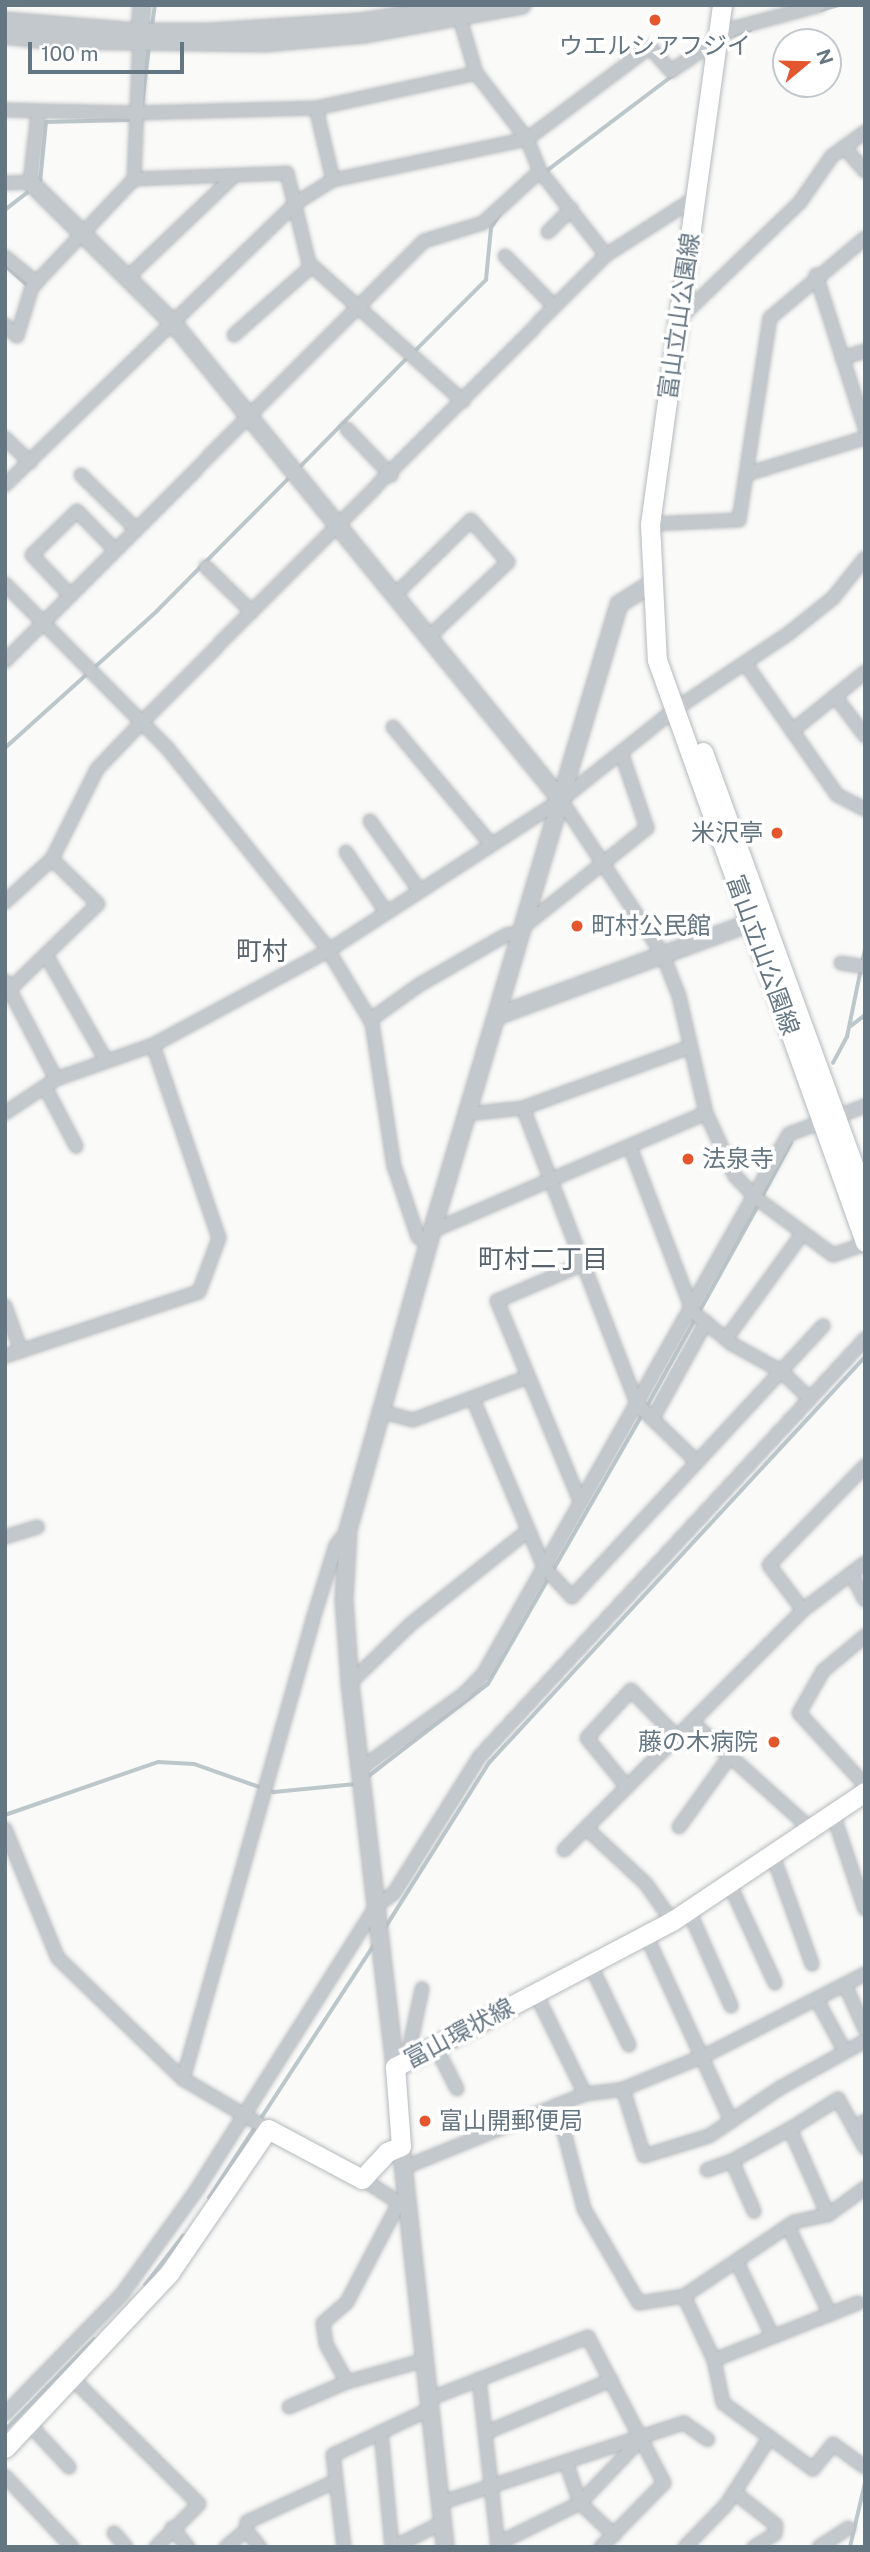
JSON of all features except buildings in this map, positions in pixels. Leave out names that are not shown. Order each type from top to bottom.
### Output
[{"type":"main road","name":"富山立山公園線","points":[[722,5],[650,524],[650,584],[656,627],[679,707],[829,1118],[865,1243]]},
{"type":"main road","name":"富山立山公園線","points":[[829,1118],[865,1197]]},
{"type":"main road","name":"富山環状線","points":[[401,2146],[401,2064],[681,1916],[865,1792]]},
{"type":"main road","points":[[5,2448],[170,2272],[266,2128],[362,2179],[387,2152],[401,2146]]},
{"type":"street","points":[[5,325],[17,336],[37,283],[134,179],[142,5]]},
{"type":"street","points":[[5,35],[140,38],[359,22],[461,9],[522,5]]},
{"type":"street","points":[[5,485],[296,203],[333,180],[527,139],[650,47],[671,72],[718,37],[735,28],[820,5]]},
{"type":"street","points":[[461,9],[476,73],[527,139],[540,171],[606,255]]},
{"type":"street","points":[[5,22],[140,38]]},
{"type":"street","points":[[5,110],[38,113],[135,113],[316,107],[476,73]]},
{"type":"street","points":[[316,107],[333,180]]},
{"type":"street","points":[[30,182],[38,113]]},
{"type":"street","points":[[679,319],[800,202],[832,156],[865,132]]},
{"type":"street","points":[[844,148],[865,171]]},
{"type":"street","points":[[5,661],[424,241],[483,223],[540,171]]},
{"type":"street","points":[[134,179],[287,173],[312,266],[360,305],[463,401]]},
{"type":"street","points":[[128,277],[233,177]]},
{"type":"street","points":[[5,183],[30,182],[173,323],[561,800],[662,953],[691,1047],[706,1113],[722,1154],[754,1195],[802,1234],[834,1255],[865,1243]]},
{"type":"street","points":[[5,902],[52,859],[97,769],[142,722],[340,526],[606,255],[695,198]]},
{"type":"street","points":[[548,232],[571,209]]},
{"type":"street","points":[[650,524],[739,520],[770,318],[816,275],[865,238]]},
{"type":"street","points":[[505,256],[554,306]]},
{"type":"street","points":[[5,257],[37,283]]},
{"type":"street","points":[[233,335],[312,266]]},
{"type":"street","points":[[816,275],[865,428]]},
{"type":"street","points":[[842,358],[865,351]]},
{"type":"street","points":[[347,429],[391,474]]},
{"type":"street","points":[[5,438],[30,463]]},
{"type":"street","points":[[747,474],[865,438]]},
{"type":"street","points":[[81,475],[136,529]]},
{"type":"street","points":[[70,595],[32,555],[78,511],[115,550]]},
{"type":"street","points":[[396,594],[471,520],[508,562],[430,636]]},
{"type":"street","points":[[5,1113],[51,1083],[106,1060],[153,1045],[327,952],[561,800],[679,707],[746,663],[833,598],[865,558]]},
{"type":"street","points":[[206,567],[252,612]]},
{"type":"street","points":[[5,584],[142,722],[218,807],[327,952],[370,1020],[394,1166],[418,1237],[430,1238],[706,1113]]},
{"type":"street","points":[[401,2064],[382,1961],[350,1683],[344,1600],[348,1530],[379,1411],[619,604],[650,584]]},
{"type":"street","points":[[746,663],[837,795],[865,809]]},
{"type":"street","points":[[792,731],[865,672]]},
{"type":"street","points":[[835,696],[865,736]]},
{"type":"street","points":[[393,727],[491,844]]},
{"type":"street","points":[[370,1020],[419,985],[499,939],[521,931],[647,828],[621,752]]},
{"type":"street","points":[[370,821],[420,891]]},
{"type":"street","points":[[346,852],[386,912]]},
{"type":"street","points":[[52,859],[98,904],[46,955],[7,988],[51,1083],[76,1146]]},
{"type":"street","points":[[497,1016],[758,919]]},
{"type":"street","points":[[46,955],[106,1060]]},
{"type":"street","points":[[841,963],[865,967]]},
{"type":"street","points":[[5,1356],[199,1292],[219,1238],[153,1045]]},
{"type":"street","points":[[467,1114],[523,1108],[691,1047]]},
{"type":"street","points":[[360,1769],[464,1694],[484,1673],[789,1134],[865,1105]]},
{"type":"street","points":[[523,1108],[637,1404],[697,1462]]},
{"type":"street","points":[[630,1147],[690,1307],[726,1339],[781,1371],[809,1398]]},
{"type":"street","points":[[726,1339],[802,1234]]},
{"type":"street","points":[[580,1501],[497,1301],[583,1264]]},
{"type":"street","points":[[5,1306],[21,1351]]},
{"type":"street","points":[[653,1418],[706,1322]]},
{"type":"street","points":[[473,1399],[544,1567],[572,1597],[823,1326]]},
{"type":"street","points":[[5,2414],[122,2294],[246,2116],[376,1906],[394,1893],[480,1756],[865,1339]]},
{"type":"street","points":[[379,1411],[414,1420],[528,1377]]},
{"type":"street","points":[[803,1610],[769,1565],[865,1466]]},
{"type":"street","points":[[5,1537],[37,1527]]},
{"type":"street","points":[[183,2079],[335,1545],[348,1530]]},
{"type":"street","points":[[350,1683],[412,1623],[529,1530]]},
{"type":"street","points":[[564,1850],[803,1610],[865,1563]]},
{"type":"street","points":[[851,1573],[865,1601]]},
{"type":"street","points":[[865,1636],[823,1671],[799,1713],[865,1785]]},
{"type":"street","points":[[626,1787],[587,1738],[631,1689],[677,1737]]},
{"type":"street","points":[[692,1722],[811,1829]]},
{"type":"street","points":[[679,1827],[730,1756]]},
{"type":"street","points":[[833,1814],[865,1909]]},
{"type":"street","points":[[586,1828],[681,1916],[731,2006]]},
{"type":"street","points":[[5,1829],[58,1958],[183,2079],[266,2128]]},
{"type":"street","points":[[773,1856],[812,1964]]},
{"type":"street","points":[[730,1885],[775,1983]]},
{"type":"street","points":[[646,1935],[704,2056],[731,2121]]},
{"type":"street","points":[[590,1964],[629,2045]]},
{"type":"street","points":[[403,2168],[585,2094],[624,2089],[704,2056],[865,1974]]},
{"type":"street","points":[[845,1985],[865,2029]]},
{"type":"street","points":[[401,2064],[422,1989]]},
{"type":"street","points":[[536,1993],[585,2094]]},
{"type":"street","points":[[817,2000],[844,2050]]},
{"type":"street","points":[[624,2089],[644,2156],[709,2136],[844,2050],[865,2041]]},
{"type":"street","points":[[435,2045],[457,2089]]},
{"type":"street","points":[[707,2170],[732,2161],[838,2099],[859,2124],[865,2148]]},
{"type":"street","points":[[557,2105],[584,2209],[639,2303],[684,2296],[788,2226],[828,2215],[865,2188]]},
{"type":"street","points":[[790,2129],[828,2215]]},
{"type":"street","points":[[401,2146],[403,2205],[425,2360],[445,2547]]},
{"type":"street","points":[[732,2161],[754,2211]]},
{"type":"street","points":[[362,2179],[403,2205]]},
{"type":"street","points":[[347,2382],[326,2344],[323,2323],[347,2302],[403,2205]]},
{"type":"street","points":[[788,2226],[830,2314]]},
{"type":"street","points":[[737,2262],[773,2337]]},
{"type":"street","points":[[684,2296],[714,2360],[723,2403],[813,2469],[832,2444],[865,2468]]},
{"type":"street","points":[[714,2360],[858,2304]]},
{"type":"street","points":[[344,2547],[333,2455],[479,2379],[583,2336],[588,2337],[664,2483],[601,2547]]},
{"type":"street","points":[[289,2407],[347,2382],[425,2360]]},
{"type":"street","points":[[72,2378],[199,2504],[172,2528],[156,2547]]},
{"type":"street","points":[[479,2379],[497,2545],[580,2503],[641,2439]]},
{"type":"street","points":[[485,2433],[611,2381]]},
{"type":"street","points":[[440,2503],[684,2423],[708,2440]]},
{"type":"street","points":[[29,2424],[69,2468]]},
{"type":"street","points":[[381,2432],[393,2547],[443,2522]]},
{"type":"street","points":[[692,2544],[734,2492],[770,2437]]},
{"type":"street","points":[[566,2462],[580,2503],[614,2536]]},
{"type":"street","points":[[5,2476],[72,2547]]},
{"type":"street","points":[[226,2547],[246,2530],[247,2522],[336,2481]]},
{"type":"street","points":[[734,2492],[776,2525],[775,2535],[755,2547]]},
{"type":"street","points":[[172,2528],[188,2547]]},
{"type":"street","points":[[819,2547],[848,2528]]},
{"type":"street","points":[[246,2530],[260,2547]]},
{"type":"street","points":[[114,2533],[127,2547]]},
{"type":"waterway","points":[[152,26],[155,5]]},
{"type":"waterway","points":[[821,10],[840,5]]},
{"type":"waterway","points":[[734,35],[750,30]]},
{"type":"waterway","points":[[142,105],[149,47]]},
{"type":"waterway","points":[[544,173],[675,74]]},
{"type":"waterway","points":[[40,183],[46,122],[128,120],[132,116]]},
{"type":"waterway","points":[[5,210],[31,190]]},
{"type":"waterway","points":[[414,352],[486,280],[491,228],[500,214]]},
{"type":"waterway","points":[[5,265],[27,285]]},
{"type":"waterway","points":[[298,469],[408,357]]},
{"type":"waterway","points":[[5,748],[157,611],[290,477]]},
{"type":"waterway","points":[[833,1063],[847,1037],[865,949]]},
{"type":"waterway","points":[[851,1026],[865,1015]]},
{"type":"waterway","points":[[762,1197],[791,1143]]},
{"type":"waterway","points":[[646,1408],[759,1204]]},
{"type":"waterway","points":[[385,1928],[489,1763],[865,1357]]},
{"type":"waterway","points":[[365,1779],[488,1684],[642,1415]]},
{"type":"waterway","points":[[5,1815],[158,1762],[194,1764],[274,1792],[356,1784]]},
{"type":"waterway","points":[[209,2198],[375,1943]]},
{"type":"waterway","points":[[145,2285],[183,2236]]},
{"type":"waterway","points":[[5,2430],[94,2339]]},
{"type":"waterway","points":[[850,2547],[865,2483]]},
{"type":"place","name":"ウエルシアフジイ","points":[[655,20]]},
{"type":"place","name":"米沢亭","points":[[777,833]]},
{"type":"place","name":"町村公民館","points":[[577,926]]},
{"type":"place","name":"法泉寺","points":[[688,1159]]},
{"type":"place","name":"藤の木病院","points":[[774,1742]]},
{"type":"place","name":"富山開郵便局","points":[[425,2121]]},
{"type":"district","name":"町村","points":[[262,951]]},
{"type":"district","name":"町村二丁目","points":[[543,1259]]}]
